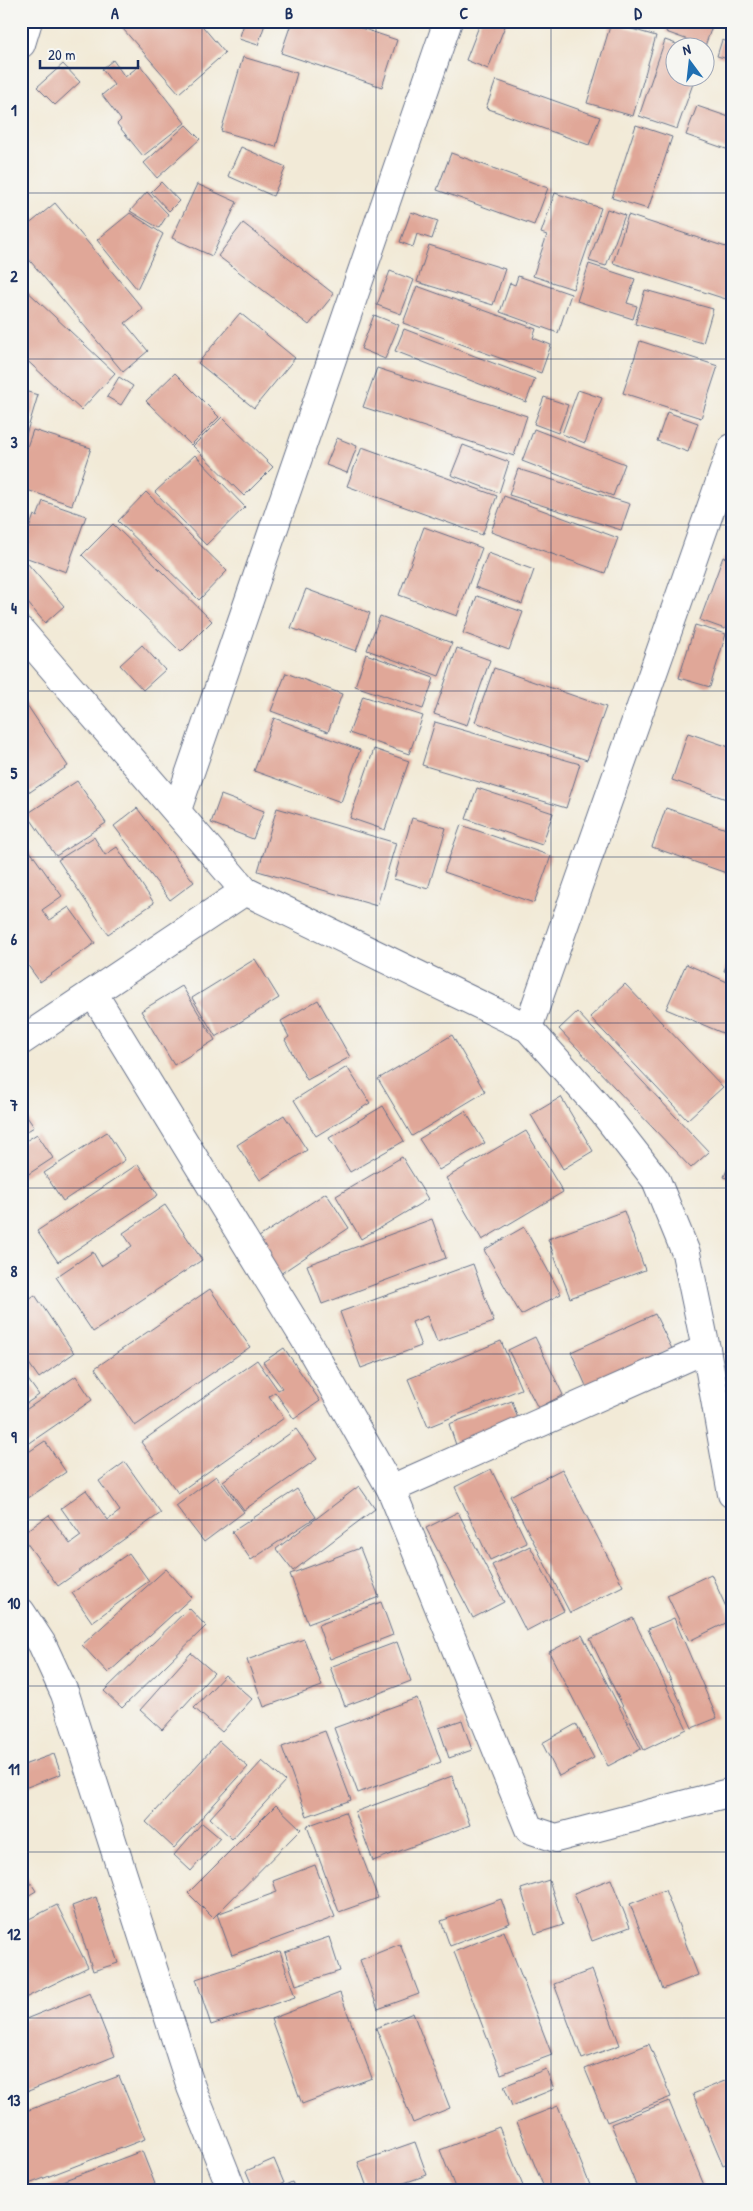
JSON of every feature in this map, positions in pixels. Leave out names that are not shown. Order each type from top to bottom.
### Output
[{"type":"street","points":[[21,44],[28,21]]},
{"type":"street","points":[[177,810],[448,21]]},
{"type":"street","points":[[528,1028],[732,448]]},
{"type":"street","points":[[21,631],[245,891],[528,1028],[603,1112],[656,1180],[686,1253],[706,1349],[732,1494]]},
{"type":"street","points":[[21,1041],[245,891]]},
{"type":"street","points":[[93,993],[311,1349],[391,1489],[530,1829],[556,1838],[732,1792]]},
{"type":"street","points":[[391,1489],[706,1349]]},
{"type":"street","points":[[21,1612],[42,1644],[64,1694],[191,2087],[232,2190]]},
{"type":"building","points":[[116,21],[198,21],[225,53],[179,93]]},
{"type":"building","points":[[245,21],[266,21],[258,45],[239,39]]},
{"type":"building","points":[[292,21],[340,21],[397,40],[382,87],[281,53]]},
{"type":"building","points":[[481,21],[507,21],[488,69],[466,60]]},
{"type":"building","points":[[639,21],[661,21],[658,28]]},
{"type":"building","points":[[670,21],[714,21],[708,38],[683,38],[666,32]]},
{"type":"building","points":[[611,23],[656,36],[633,116],[587,103]]},
{"type":"building","points":[[665,40],[666,88],[691,88],[677,129],[639,116]]},
{"type":"building","points":[[722,40],[732,43],[732,60],[717,56]]},
{"type":"building","points":[[243,57],[297,73],[276,147],[221,131]]},
{"type":"building","points":[[113,60],[125,77],[140,65],[185,123],[143,156],[117,124],[121,120],[102,95],[114,85],[102,69]]},
{"type":"building","points":[[63,64],[80,82],[55,105],[37,87]]},
{"type":"building","points":[[496,80],[600,117],[589,145],[486,108]]},
{"type":"building","points":[[697,106],[732,118],[732,151],[686,135]]},
{"type":"building","points":[[186,125],[200,139],[157,178],[144,163]]},
{"type":"building","points":[[636,125],[672,137],[648,209],[612,198]]},
{"type":"building","points":[[241,147],[286,167],[273,196],[228,176]]},
{"type":"building","points":[[451,153],[548,188],[534,225],[437,190]]},
{"type":"building","points":[[161,182],[179,201],[169,211],[151,192]]},
{"type":"building","points":[[197,184],[237,202],[212,256],[172,238]]},
{"type":"building","points":[[147,192],[168,214],[159,228],[130,211]]},
{"type":"building","points":[[555,193],[601,208],[573,289],[533,276],[547,235],[541,233]]},
{"type":"building","points":[[55,203],[143,309],[125,323],[148,351],[123,372],[21,250],[21,231]]},
{"type":"building","points":[[607,209],[625,215],[606,266],[589,261]]},
{"type":"building","points":[[411,212],[438,221],[432,239],[417,234],[413,247],[400,242]]},
{"type":"building","points":[[130,213],[163,234],[137,289],[97,240]]},
{"type":"building","points":[[628,215],[732,249],[732,301],[613,263]]},
{"type":"building","points":[[243,223],[334,294],[309,325],[218,256]]},
{"type":"building","points":[[429,245],[505,269],[493,305],[417,282]]},
{"type":"building","points":[[589,264],[635,279],[627,303],[637,306],[633,319],[577,301]]},
{"type":"building","points":[[390,271],[414,280],[401,314],[377,305]]},
{"type":"building","points":[[518,276],[571,294],[558,333],[500,312],[510,283],[515,285]]},
{"type":"building","points":[[417,286],[536,329],[533,338],[551,345],[541,373],[403,323]]},
{"type":"building","points":[[24,288],[115,373],[81,410],[21,355],[21,291]]},
{"type":"building","points":[[645,290],[713,309],[703,343],[635,324]]},
{"type":"building","points":[[240,313],[295,358],[254,408],[198,363]]},
{"type":"building","points":[[374,315],[399,325],[385,359],[361,349]]},
{"type":"building","points":[[404,329],[535,379],[526,402],[395,351]]},
{"type":"building","points":[[640,341],[718,366],[701,418],[623,393]]},
{"type":"building","points":[[377,368],[527,416],[514,456],[363,407]]},
{"type":"building","points":[[175,373],[219,417],[191,445],[146,401]]},
{"type":"building","points":[[119,377],[133,386],[121,405],[107,397]]},
{"type":"building","points":[[21,390],[38,395],[22,448],[21,448]]},
{"type":"building","points":[[578,390],[602,398],[585,443],[562,434]]},
{"type":"building","points":[[544,397],[568,405],[558,433],[534,424]]},
{"type":"building","points":[[667,412],[698,423],[688,452],[657,441]]},
{"type":"building","points":[[222,417],[273,467],[244,496],[193,446]]},
{"type":"building","points":[[534,429],[625,464],[613,496],[522,461]]},
{"type":"building","points":[[33,430],[91,448],[72,505],[21,488],[21,464]]},
{"type":"building","points":[[337,438],[357,446],[347,473],[326,465]]},
{"type":"building","points":[[463,445],[509,462],[499,493],[451,475]]},
{"type":"building","points":[[362,447],[497,496],[482,535],[347,486]]},
{"type":"building","points":[[195,455],[245,507],[206,545],[155,492]]},
{"type":"building","points":[[518,469],[630,504],[621,530],[509,495]]},
{"type":"building","points":[[146,492],[227,571],[199,600],[118,521]]},
{"type":"building","points":[[504,496],[618,538],[605,573],[491,532]]},
{"type":"building","points":[[43,501],[86,516],[66,572],[22,556],[27,543],[24,542],[34,515],[37,517]]},
{"type":"building","points":[[113,524],[212,621],[181,652],[82,555]]},
{"type":"building","points":[[424,527],[482,548],[457,616],[399,595]]},
{"type":"building","points":[[488,553],[534,570],[522,604],[475,587]]},
{"type":"building","points":[[21,556],[64,606],[45,623],[21,595]]},
{"type":"building","points":[[723,557],[732,560],[732,610],[725,629],[700,620]]},
{"type":"building","points":[[306,589],[370,613],[356,651],[291,628]]},
{"type":"building","points":[[477,596],[523,612],[509,650],[463,633]]},
{"type":"building","points":[[380,616],[452,643],[439,676],[367,650]]},
{"type":"building","points":[[695,625],[726,634],[710,687],[679,678]]},
{"type":"building","points":[[142,645],[165,670],[143,690],[120,665]]},
{"type":"building","points":[[457,648],[490,660],[467,725],[434,714]]},
{"type":"building","points":[[366,654],[434,678],[423,709],[355,686]]},
{"type":"building","points":[[494,668],[606,707],[587,760],[475,722]]},
{"type":"building","points":[[286,673],[342,694],[328,732],[271,711]]},
{"type":"building","points":[[21,696],[68,766],[30,792],[21,779]]},
{"type":"building","points":[[363,696],[423,716],[409,754],[349,733]]},
{"type":"building","points":[[274,718],[360,750],[341,802],[254,771]]},
{"type":"building","points":[[435,722],[580,764],[566,808],[422,765]]},
{"type":"building","points":[[688,733],[732,748],[732,801],[672,780]]},
{"type":"building","points":[[374,749],[409,761],[385,830],[350,818]]},
{"type":"building","points":[[77,781],[106,823],[56,856],[27,814]]},
{"type":"building","points":[[477,788],[553,813],[542,845],[466,819]]},
{"type":"building","points":[[221,795],[264,811],[253,839],[211,823]]},
{"type":"building","points":[[137,808],[194,882],[170,900],[114,826]]},
{"type":"building","points":[[277,808],[396,843],[377,906],[258,871]]},
{"type":"building","points":[[666,808],[732,831],[732,875],[652,847]]},
{"type":"building","points":[[412,818],[446,828],[428,889],[394,879]]},
{"type":"building","points":[[461,825],[551,856],[534,903],[444,872]]},
{"type":"building","points":[[94,837],[105,855],[117,847],[154,903],[108,934],[58,860]]},
{"type":"building","points":[[30,851],[62,896],[42,910],[49,920],[69,907],[95,943],[40,982],[21,956],[21,857]]},
{"type":"building","points":[[732,950],[732,973],[724,971]]},
{"type":"building","points":[[255,959],[279,998],[216,1037],[192,998]]},
{"type":"building","points":[[686,964],[732,984],[732,1037],[666,1009]]},
{"type":"building","points":[[625,984],[723,1087],[687,1120],[590,1017]]},
{"type":"building","points":[[182,986],[215,1040],[174,1065],[141,1011]]},
{"type":"building","points":[[318,1000],[350,1057],[307,1080],[285,1040],[289,1037],[281,1021]]},
{"type":"building","points":[[577,1012],[709,1152],[691,1168],[559,1029]]},
{"type":"building","points":[[452,1035],[485,1092],[412,1136],[378,1079]]},
{"type":"building","points":[[347,1067],[370,1103],[316,1136],[294,1100]]},
{"type":"building","points":[[561,1097],[593,1151],[563,1169],[531,1115]]},
{"type":"building","points":[[383,1106],[404,1141],[350,1172],[329,1138]]},
{"type":"building","points":[[21,1108],[34,1127],[21,1135]]},
{"type":"building","points":[[465,1111],[485,1143],[439,1170],[419,1139]]},
{"type":"building","points":[[284,1115],[307,1150],[260,1180],[237,1145]]},
{"type":"building","points":[[526,1131],[563,1192],[482,1240],[446,1178]]},
{"type":"building","points":[[107,1132],[125,1160],[63,1201],[44,1173]]},
{"type":"building","points":[[37,1134],[53,1158],[21,1179],[21,1144]]},
{"type":"building","points":[[402,1157],[428,1199],[361,1239],[336,1196]]},
{"type":"building","points":[[732,1157],[732,1180],[724,1177]]},
{"type":"building","points":[[138,1164],[158,1195],[58,1262],[37,1231]]},
{"type":"building","points":[[326,1193],[349,1228],[280,1274],[256,1239]]},
{"type":"building","points":[[165,1205],[202,1260],[93,1332],[56,1277],[93,1252],[101,1266],[132,1246],[123,1233]]},
{"type":"building","points":[[624,1211],[645,1270],[570,1298],[548,1239]]},
{"type":"building","points":[[432,1219],[446,1258],[322,1304],[307,1265]]},
{"type":"building","points":[[524,1227],[561,1294],[521,1315],[484,1250]]},
{"type":"building","points":[[473,1264],[494,1322],[437,1342],[427,1316],[412,1322],[421,1346],[361,1368],[340,1312]]},
{"type":"building","points":[[210,1289],[250,1347],[135,1426],[95,1368]]},
{"type":"building","points":[[35,1295],[74,1353],[39,1378],[21,1352],[21,1304]]},
{"type":"building","points":[[655,1314],[672,1349],[587,1388],[571,1352]]},
{"type":"building","points":[[535,1337],[563,1395],[538,1408],[508,1350]]},
{"type":"building","points":[[501,1341],[521,1389],[428,1427],[408,1379]]},
{"type":"building","points":[[284,1348],[320,1401],[294,1419],[275,1392],[269,1396],[284,1418],[178,1493],[141,1442],[257,1360],[278,1390],[282,1388],[263,1362]]},
{"type":"building","points":[[21,1370],[39,1395],[21,1407]]},
{"type":"building","points":[[76,1376],[92,1400],[21,1449],[21,1413]]},
{"type":"building","points":[[512,1401],[519,1422],[456,1445],[449,1424]]},
{"type":"building","points":[[296,1429],[317,1459],[244,1510],[223,1481]]},
{"type":"building","points":[[45,1441],[66,1472],[21,1503],[21,1457]]},
{"type":"building","points":[[125,1462],[161,1513],[58,1586],[21,1535],[49,1515],[70,1544],[81,1536],[61,1508],[86,1490],[108,1520],[120,1511],[99,1481]]},
{"type":"building","points":[[491,1469],[527,1543],[490,1560],[455,1487]]},
{"type":"building","points":[[562,1469],[623,1586],[570,1613],[510,1496]]},
{"type":"building","points":[[216,1476],[244,1512],[204,1542],[176,1506]]},
{"type":"building","points":[[359,1486],[375,1509],[293,1571],[276,1549]]},
{"type":"building","points":[[297,1489],[316,1517],[251,1560],[232,1532]]},
{"type":"building","points":[[458,1512],[504,1602],[473,1618],[426,1528]]},
{"type":"building","points":[[530,1546],[564,1611],[526,1631],[492,1565]]},
{"type":"building","points":[[360,1548],[379,1597],[308,1624],[290,1574]]},
{"type":"building","points":[[129,1553],[149,1581],[92,1622],[72,1593]]},
{"type":"building","points":[[166,1569],[192,1597],[108,1673],[82,1645]]},
{"type":"building","points":[[711,1574],[732,1620],[689,1641],[667,1595]]},
{"type":"building","points":[[381,1602],[393,1635],[330,1659],[318,1625]]},
{"type":"building","points":[[189,1608],[206,1626],[122,1708],[104,1691]]},
{"type":"building","points":[[633,1618],[687,1729],[644,1750],[590,1639]]},
{"type":"building","points":[[674,1618],[717,1718],[692,1728],[648,1629]]},
{"type":"building","points":[[582,1635],[641,1749],[608,1766],[549,1652]]},
{"type":"building","points":[[304,1639],[322,1686],[264,1707],[247,1660]]},
{"type":"building","points":[[397,1642],[411,1681],[345,1706],[330,1667]]},
{"type":"building","points":[[191,1653],[214,1673],[162,1730],[140,1710]]},
{"type":"building","points":[[225,1675],[252,1699],[222,1732],[194,1708]]},
{"type":"building","points":[[417,1698],[441,1762],[358,1793],[334,1728]]},
{"type":"building","points":[[462,1720],[472,1750],[449,1758],[439,1728]]},
{"type":"building","points":[[576,1724],[594,1758],[559,1776],[542,1743]]},
{"type":"building","points":[[325,1731],[351,1800],[307,1816],[282,1747]]},
{"type":"building","points":[[219,1741],[248,1767],[174,1848],[146,1822]]},
{"type":"building","points":[[54,1754],[61,1774],[22,1789],[21,1766]]},
{"type":"building","points":[[262,1761],[285,1781],[232,1839],[210,1818]]},
{"type":"building","points":[[452,1776],[470,1825],[373,1861],[355,1812]]},
{"type":"building","points":[[276,1805],[301,1829],[213,1918],[188,1893]]},
{"type":"building","points":[[345,1812],[378,1898],[339,1912],[307,1826]]},
{"type":"building","points":[[202,1823],[220,1838],[191,1871],[174,1855]]},
{"type":"building","points":[[315,1865],[335,1917],[232,1955],[217,1914],[277,1892],[273,1881]]},
{"type":"building","points":[[21,1868],[36,1891],[21,1900]]},
{"type":"building","points":[[611,1879],[630,1927],[592,1941],[574,1893]]},
{"type":"building","points":[[549,1880],[563,1925],[535,1934],[521,1889]]},
{"type":"building","points":[[665,1890],[698,1975],[663,1989],[630,1904]]},
{"type":"building","points":[[96,1897],[118,1963],[93,1971],[72,1906]]},
{"type":"building","points":[[501,1899],[510,1923],[450,1946],[441,1921]]},
{"type":"building","points":[[57,1905],[88,1967],[21,2000],[21,1923]]},
{"type":"building","points":[[504,1931],[552,2055],[501,2074],[454,1952]]},
{"type":"building","points":[[329,1937],[340,1971],[296,1985],[285,1952]]},
{"type":"building","points":[[400,1944],[419,1994],[378,2009],[360,1960]]},
{"type":"building","points":[[280,1951],[295,1997],[211,2025],[196,1979]]},
{"type":"building","points":[[592,1970],[620,2045],[582,2059],[554,1984]]},
{"type":"building","points":[[90,1993],[115,2056],[21,2094],[21,2021]]},
{"type":"building","points":[[340,1993],[372,2078],[302,2104],[271,2019]]},
{"type":"building","points":[[413,2013],[450,2108],[413,2123],[376,2028]]},
{"type":"building","points":[[649,2044],[671,2097],[607,2122],[585,2069]]},
{"type":"building","points":[[546,2069],[554,2089],[512,2106],[504,2086]]},
{"type":"building","points":[[119,2076],[145,2139],[21,2187],[21,2113]]},
{"type":"building","points":[[732,2078],[732,2161],[723,2165],[693,2094]]},
{"type":"building","points":[[669,2101],[706,2190],[638,2190],[611,2124]]},
{"type":"building","points":[[558,2106],[592,2190],[545,2190],[517,2122]]},
{"type":"building","points":[[499,2127],[523,2186],[513,2190],[456,2190],[440,2150]]},
{"type":"building","points":[[415,2142],[427,2175],[384,2190],[368,2190],[358,2162]]},
{"type":"building","points":[[142,2151],[155,2184],[140,2190],[38,2190]]},
{"type":"building","points":[[274,2159],[284,2183],[267,2190],[254,2190],[246,2171]]},
{"type":"building","points":[[292,2182],[296,2190],[280,2190],[279,2188]]}]
